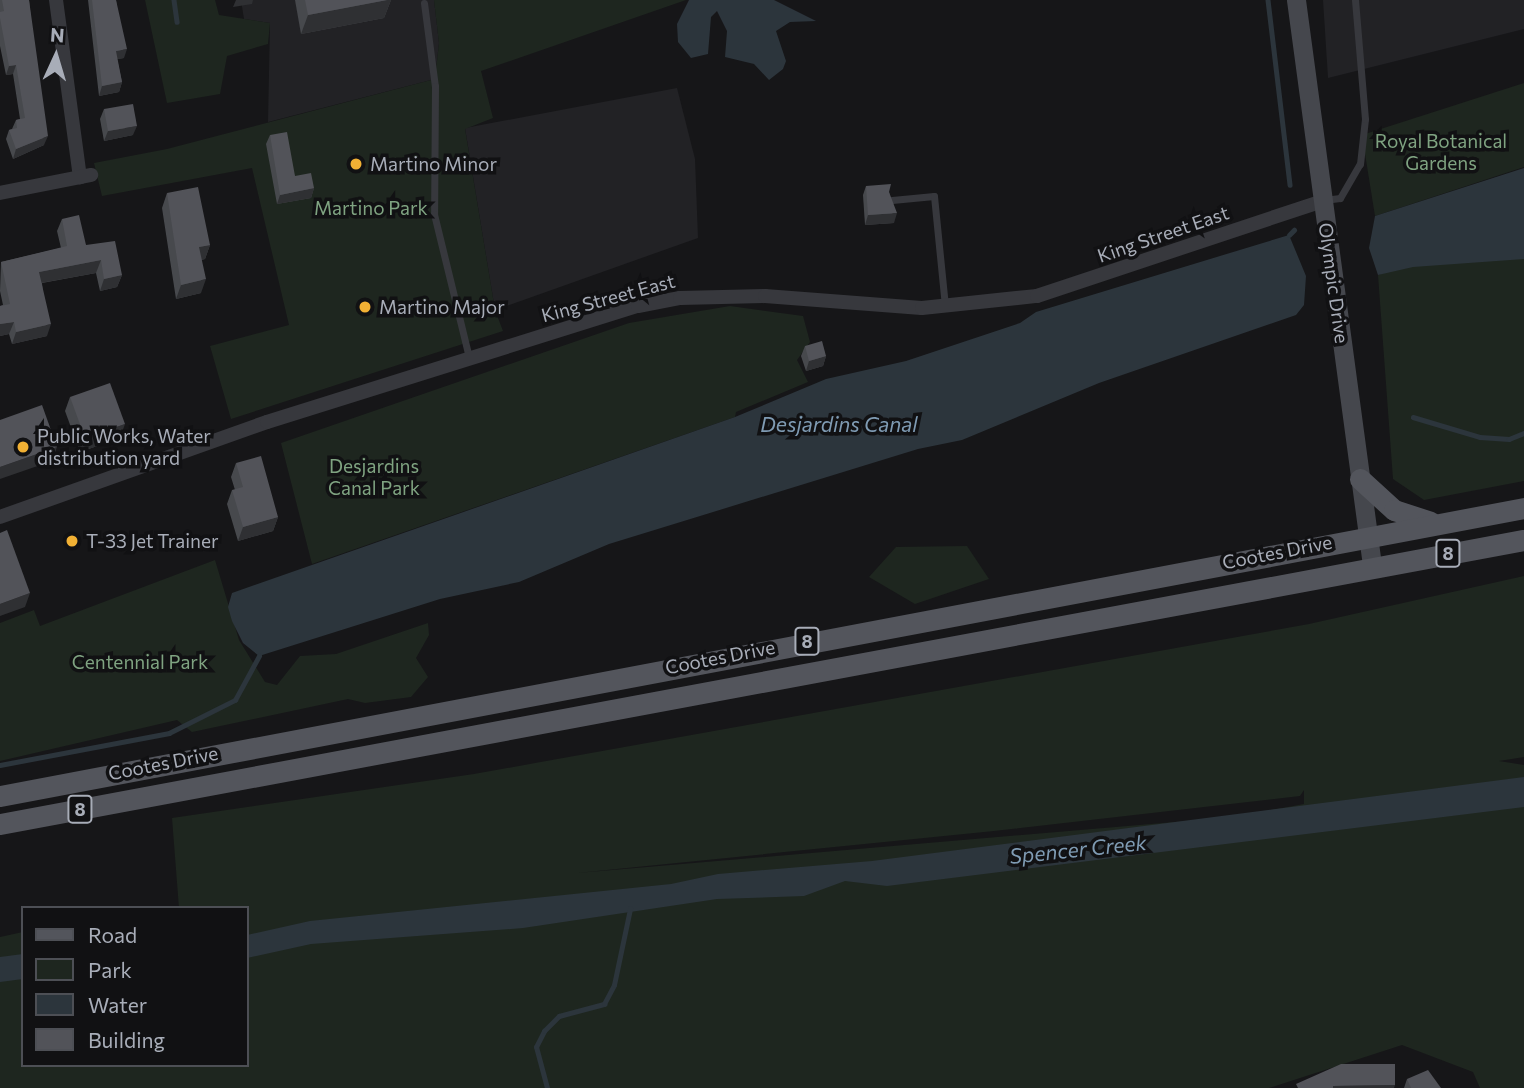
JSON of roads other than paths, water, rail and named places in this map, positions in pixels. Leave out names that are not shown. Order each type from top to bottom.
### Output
[{"type":"main road","name":"Olympic Drive","points":[[1296,0],[1372,565]]},
{"type":"main road","points":[[1360,479],[1394,510],[1436,523]]},
{"type":"main road","name":"Cootes Drive","points":[[0,796],[1367,535],[1524,508]]},
{"type":"main road","name":"Cootes Drive","points":[[0,824],[1372,565],[1524,540]]},
{"type":"street","points":[[0,193],[85,176],[57,0]]},
{"type":"street","name":"King Street East","points":[[0,516],[267,422],[584,321],[680,298],[765,296],[944,306],[1037,296],[1322,201]]},
{"type":"lane","points":[[1322,201],[1340,198],[1360,164],[1365,119],[1355,0]]},
{"type":"lane","points":[[424,3],[435,86],[434,214],[469,358]]},
{"type":"lane","points":[[892,200],[934,196],[944,306]]},
{"type":"water","points":[[689,0],[774,0],[816,21],[790,22],[776,31],[786,61],[783,69],[769,80],[754,64],[725,57],[727,31],[717,11],[711,17],[708,54],[691,58],[678,42],[677,24]]},
{"type":"water","points":[[1524,168],[1524,259],[1413,267],[1378,275],[1369,248],[1375,216]]},
{"type":"water","name":"Desjardins Canal","points":[[1289,235],[1306,276],[1304,305],[1296,315],[1099,383],[962,440],[918,449],[609,544],[519,582],[440,599],[259,656],[243,643],[232,621],[228,607],[232,593],[735,417],[826,379],[906,361],[1020,323],[1036,312]]},
{"type":"water","name":"Spencer Creek","points":[[1524,777],[1524,807],[887,886],[845,881],[804,896],[717,899],[523,928],[311,944],[248,958],[248,935],[310,921],[671,884],[718,874],[872,861]]},
{"type":"water","points":[[21,954],[21,979],[0,982],[0,957]]},
{"type":"waterway","points":[[174,0],[177,22]]},
{"type":"waterway","points":[[1268,0],[1290,185]]},
{"type":"waterway","points":[[1289,235],[1294,230]]},
{"type":"waterway","points":[[1413,417],[1480,437],[1509,439],[1524,433]]},
{"type":"waterway","points":[[0,765],[169,733],[235,700],[259,656]]},
{"type":"waterway","points":[[547,1088],[536,1047],[544,1031],[559,1016],[604,1004],[614,985],[630,909]]},
{"type":"place","name":"Martino Minor","points":[[356,164]]},
{"type":"place","name":"Martino Major","points":[[365,307]]},
{"type":"place","name":"Public Works, Water distribution yard","points":[[23,447]]},
{"type":"place","name":"T-33 Jet Trainer","points":[[72,541]]},
{"type":"park label","name":"Royal Botanical Gardens","points":[[1441,152]]},
{"type":"park label","name":"Martino Park","points":[[371,208]]},
{"type":"park label","name":"Desjardins Canal Park","points":[[374,477]]},
{"type":"park label","name":"Centennial Park","points":[[140,662]]}]
